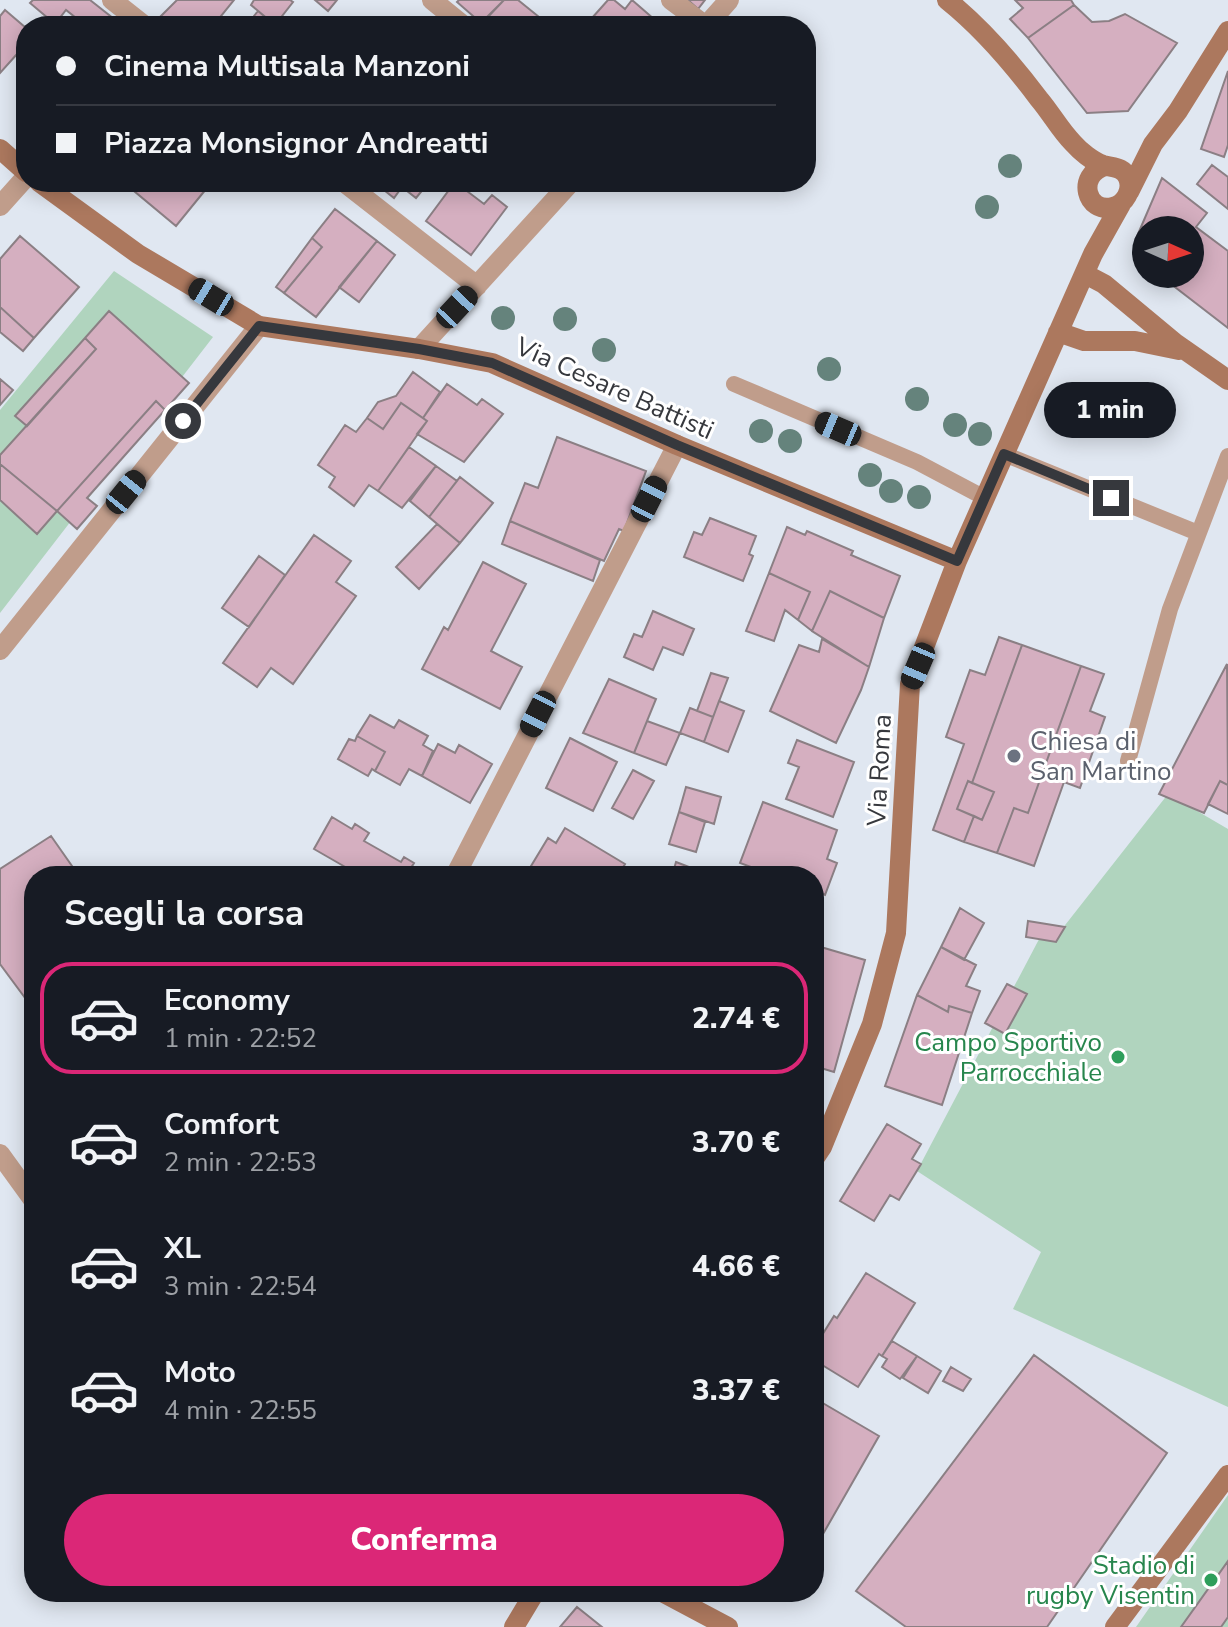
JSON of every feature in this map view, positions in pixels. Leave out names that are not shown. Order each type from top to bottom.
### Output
[{"type":"street","points":[[112,0],[132,16]]},
{"type":"street","points":[[432,0],[452,16]]},
{"type":"street","points":[[671,0],[693,16]]},
{"type":"street","points":[[715,16],[729,0]]},
{"type":"street","points":[[947,0],[991,41],[1071,142],[1108,166],[1124,172],[1128,178],[1125,198],[1108,208],[1089,195],[1089,178],[1098,168],[1108,166],[1163,131]]},
{"type":"street","name":"Via Roma","points":[[824,1142],[872,1024],[896,933],[910,684],[957,561],[1087,268],[1148,153],[1228,31]]},
{"type":"street","name":"Via Roma","points":[[1071,142],[1089,195],[1093,226],[1087,268]]},
{"type":"street","points":[[0,149],[16,164]]},
{"type":"street","points":[[0,206],[16,186]]},
{"type":"street","name":"Via Cesare Battisti","points":[[53,192],[138,254],[259,326],[492,363],[677,445],[957,561]]},
{"type":"street","points":[[357,192],[477,286]]},
{"type":"street","points":[[419,349],[562,192]]},
{"type":"street","points":[[1087,268],[1189,353],[1228,380]]},
{"type":"street","points":[[0,650],[259,326]]},
{"type":"street","points":[[1058,332],[1084,341],[1135,341],[1160,344],[1189,353]]},
{"type":"street","points":[[460,866],[677,445]]},
{"type":"street","points":[[0,1154],[7,1179],[24,1193]]},
{"type":"street","points":[[1115,1627],[1228,1475]]},
{"type":"street","points":[[514,1627],[529,1602]]},
{"type":"street","points":[[676,1602],[704,1621],[728,1627]]},
{"type":"lane","points":[[734,384],[917,462],[985,498]]},
{"type":"lane","points":[[1004,454],[1198,533]]},
{"type":"lane","points":[[1128,761],[1170,609],[1228,456]]},
{"type":"green space","points":[[114,271],[213,337],[0,613],[0,410]]},
{"type":"green space","points":[[1168,794],[1228,829],[1228,1407],[1013,1309],[1041,1252],[917,1171],[1047,924],[1062,929]]},
{"type":"green space","points":[[1228,1495],[1228,1627],[1136,1627]]},
{"type":"building","points":[[33,0],[90,0],[110,16],[74,16],[66,10],[61,16],[45,16],[30,3]]},
{"type":"building","points":[[177,0],[234,0],[221,16],[161,16]]},
{"type":"building","points":[[254,0],[293,2],[282,16],[264,16],[251,5]]},
{"type":"building","points":[[315,0],[337,0],[328,11]]},
{"type":"building","points":[[504,0],[488,16],[473,16],[457,2]]},
{"type":"building","points":[[504,0],[518,0],[538,16],[489,16]]},
{"type":"building","points":[[608,0],[614,0],[625,9],[632,0],[650,16],[594,16]]},
{"type":"building","points":[[688,0],[705,0],[698,9]]},
{"type":"building","points":[[1015,0],[1071,0],[1074,5],[1028,38],[1010,19],[1023,8]]},
{"type":"building","points":[[1074,5],[1092,22],[1109,21],[1125,14],[1177,43],[1128,111],[1087,113],[1028,38]]},
{"type":"building","points":[[5,10],[16,19],[16,55],[0,73],[0,16]]},
{"type":"building","points":[[1228,71],[1228,145],[1224,157],[1201,149]]},
{"type":"building","points":[[1212,165],[1228,177],[1228,209],[1197,184]]},
{"type":"building","points":[[1162,178],[1207,213],[1204,217],[1146,216]]},
{"type":"building","points":[[135,192],[204,192],[176,226]]},
{"type":"building","points":[[448,192],[468,192],[484,204],[492,195],[507,207],[471,255],[426,221]]},
{"type":"building","points":[[335,209],[377,241],[316,317],[284,293],[322,247],[312,238]]},
{"type":"building","points":[[1204,233],[1228,251],[1228,328],[1176,288],[1204,288]]},
{"type":"building","points":[[20,236],[79,287],[34,338],[0,307],[0,259]]},
{"type":"building","points":[[312,238],[322,247],[284,293],[276,287]]},
{"type":"building","points":[[377,241],[395,255],[359,302],[339,287]]},
{"type":"building","points":[[0,307],[34,338],[23,351],[0,332]]},
{"type":"building","points":[[109,311],[189,383],[165,410],[156,401],[57,511],[0,464],[0,455],[96,349],[85,338]]},
{"type":"building","points":[[85,338],[96,349],[27,426],[15,416]]},
{"type":"building","points":[[413,372],[440,392],[423,418],[401,403],[383,429],[367,418],[378,402],[396,396]]},
{"type":"building","points":[[0,379],[13,390],[0,405]]},
{"type":"building","points":[[447,384],[477,405],[482,399],[503,414],[464,462],[417,434],[427,421],[423,418]]},
{"type":"building","points":[[156,401],[165,410],[87,498],[97,506],[77,529],[57,511]]},
{"type":"building","points":[[401,403],[427,421],[378,491],[369,485],[354,506],[329,487],[335,477],[318,465],[345,425],[356,432],[367,418],[383,429]]},
{"type":"building","points":[[557,437],[646,471],[624,531],[619,529],[604,561],[510,521],[525,483],[538,488]]},
{"type":"building","points":[[409,447],[436,466],[402,508],[378,491]]},
{"type":"building","points":[[0,464],[57,511],[37,534],[0,500]]},
{"type":"building","points":[[436,466],[457,481],[429,517],[410,501]]},
{"type":"building","points":[[460,477],[493,503],[460,543],[429,517]]},
{"type":"building","points":[[710,518],[756,536],[749,554],[753,556],[743,581],[684,557],[694,532],[702,535]]},
{"type":"building","points":[[510,521],[600,560],[593,581],[502,544]]},
{"type":"building","points":[[437,524],[460,543],[419,589],[396,567]]},
{"type":"building","points":[[787,527],[805,535],[807,531],[853,551],[851,555],[900,576],[884,618],[830,591],[812,631],[798,620],[810,592],[769,573]]},
{"type":"building","points":[[314,535],[351,561],[336,582],[356,596],[293,684],[271,668],[257,687],[223,663]]},
{"type":"building","points":[[259,556],[285,575],[249,627],[222,608]]},
{"type":"building","points":[[483,562],[526,584],[491,651],[522,667],[500,709],[422,669],[444,627],[448,630]]},
{"type":"building","points":[[769,573],[810,592],[798,620],[785,610],[774,641],[746,631]]},
{"type":"building","points":[[830,591],[884,618],[869,667],[812,631]]},
{"type":"building","points":[[653,611],[694,629],[683,655],[663,647],[653,670],[624,657],[634,634],[642,637]]},
{"type":"building","points":[[999,637],[1022,645],[972,783],[968,781],[957,809],[974,816],[964,842],[933,830],[964,744],[946,737],[970,670],[985,675]]},
{"type":"building","points":[[822,639],[869,667],[836,743],[770,711],[799,645],[819,652]]},
{"type":"building","points":[[1022,645],[1081,666],[1028,813],[1014,808],[997,853],[964,842],[974,816],[982,820],[994,792],[972,783]]},
{"type":"building","points":[[1227,664],[1228,785],[1220,781],[1204,813],[1159,794]]},
{"type":"building","points":[[1081,666],[1104,674],[1090,711],[1105,717],[1080,788],[1064,782],[1034,866],[997,853],[1014,808],[1028,813]]},
{"type":"building","points":[[711,673],[728,678],[713,717],[697,711]]},
{"type":"building","points":[[609,679],[656,699],[634,753],[583,733]]},
{"type":"building","points":[[719,701],[744,711],[728,752],[704,742]]},
{"type":"building","points":[[690,708],[713,717],[704,742],[680,733]]},
{"type":"building","points":[[370,715],[394,728],[399,720],[428,736],[423,745],[433,751],[422,776],[409,769],[400,785],[375,771],[385,752],[357,736]]},
{"type":"building","points":[[647,721],[680,733],[666,765],[634,753]]},
{"type":"building","points":[[357,736],[385,752],[375,771],[372,769],[368,776],[338,759],[349,739],[355,741]]},
{"type":"building","points":[[570,738],[617,762],[593,811],[546,788]]},
{"type":"building","points":[[797,740],[854,762],[833,817],[786,799],[799,767],[788,763]]},
{"type":"building","points":[[438,744],[455,753],[459,745],[492,764],[470,803],[422,776]]},
{"type":"building","points":[[633,770],[654,781],[633,819],[612,808]]},
{"type":"building","points":[[968,781],[994,792],[982,820],[957,809]]},
{"type":"building","points":[[1220,781],[1228,785],[1228,814],[1208,804]]},
{"type":"building","points":[[686,787],[721,797],[714,824],[679,812]]},
{"type":"building","points":[[763,802],[837,830],[827,859],[837,863],[825,895],[824,866],[748,866],[740,863]]},
{"type":"building","points":[[679,812],[705,822],[696,852],[669,844]]},
{"type":"building","points":[[332,817],[352,829],[355,824],[369,833],[364,841],[401,862],[404,857],[414,863],[412,866],[344,866],[314,849]]},
{"type":"building","points":[[565,828],[625,864],[531,866],[548,838],[556,843]]},
{"type":"building","points":[[51,836],[72,866],[24,866],[24,996],[0,964],[0,869]]},
{"type":"building","points":[[960,908],[984,923],[964,960],[941,947]]},
{"type":"building","points":[[1028,921],[1065,927],[1056,942],[1026,937]]},
{"type":"building","points":[[941,947],[976,965],[966,986],[980,991],[972,1013],[949,1006],[948,1012],[917,995]]},
{"type":"building","points":[[824,948],[865,960],[834,1072],[824,1069]]},
{"type":"building","points":[[1007,984],[1027,994],[1005,1034],[985,1023]]},
{"type":"building","points":[[917,995],[948,1012],[949,1006],[972,1013],[942,1105],[885,1086]]},
{"type":"building","points":[[887,1124],[921,1144],[912,1159],[921,1164],[899,1200],[890,1195],[874,1221],[840,1201]]},
{"type":"building","points":[[866,1273],[915,1303],[882,1356],[879,1354],[858,1387],[824,1366],[824,1332],[834,1316],[837,1318]]},
{"type":"building","points":[[892,1341],[917,1356],[900,1379],[882,1367],[887,1359],[882,1356]]},
{"type":"building","points":[[1034,1355],[1167,1453],[1047,1627],[906,1627],[856,1591]]},
{"type":"building","points":[[917,1356],[941,1371],[928,1393],[903,1378]]},
{"type":"building","points":[[951,1367],[971,1379],[963,1391],[943,1381]]},
{"type":"building","points":[[824,1404],[879,1436],[824,1532]]},
{"type":"building","points":[[1228,1561],[1228,1617],[1221,1627],[1181,1627]]},
{"type":"building","points":[[577,1607],[602,1627],[560,1627]]},
{"type":"place","name":"Chiesa di San Martino","points":[[1014,756]]},
{"type":"place","name":"Campo Sportivo Parrocchiale","points":[[1118,1057]]},
{"type":"place","name":"Stadio di rugby Visentin","points":[[1211,1580]]},
{"type":"route","points":[[183,421],[259,326],[492,363],[677,445],[957,561],[1004,454],[1111,498]]}]
